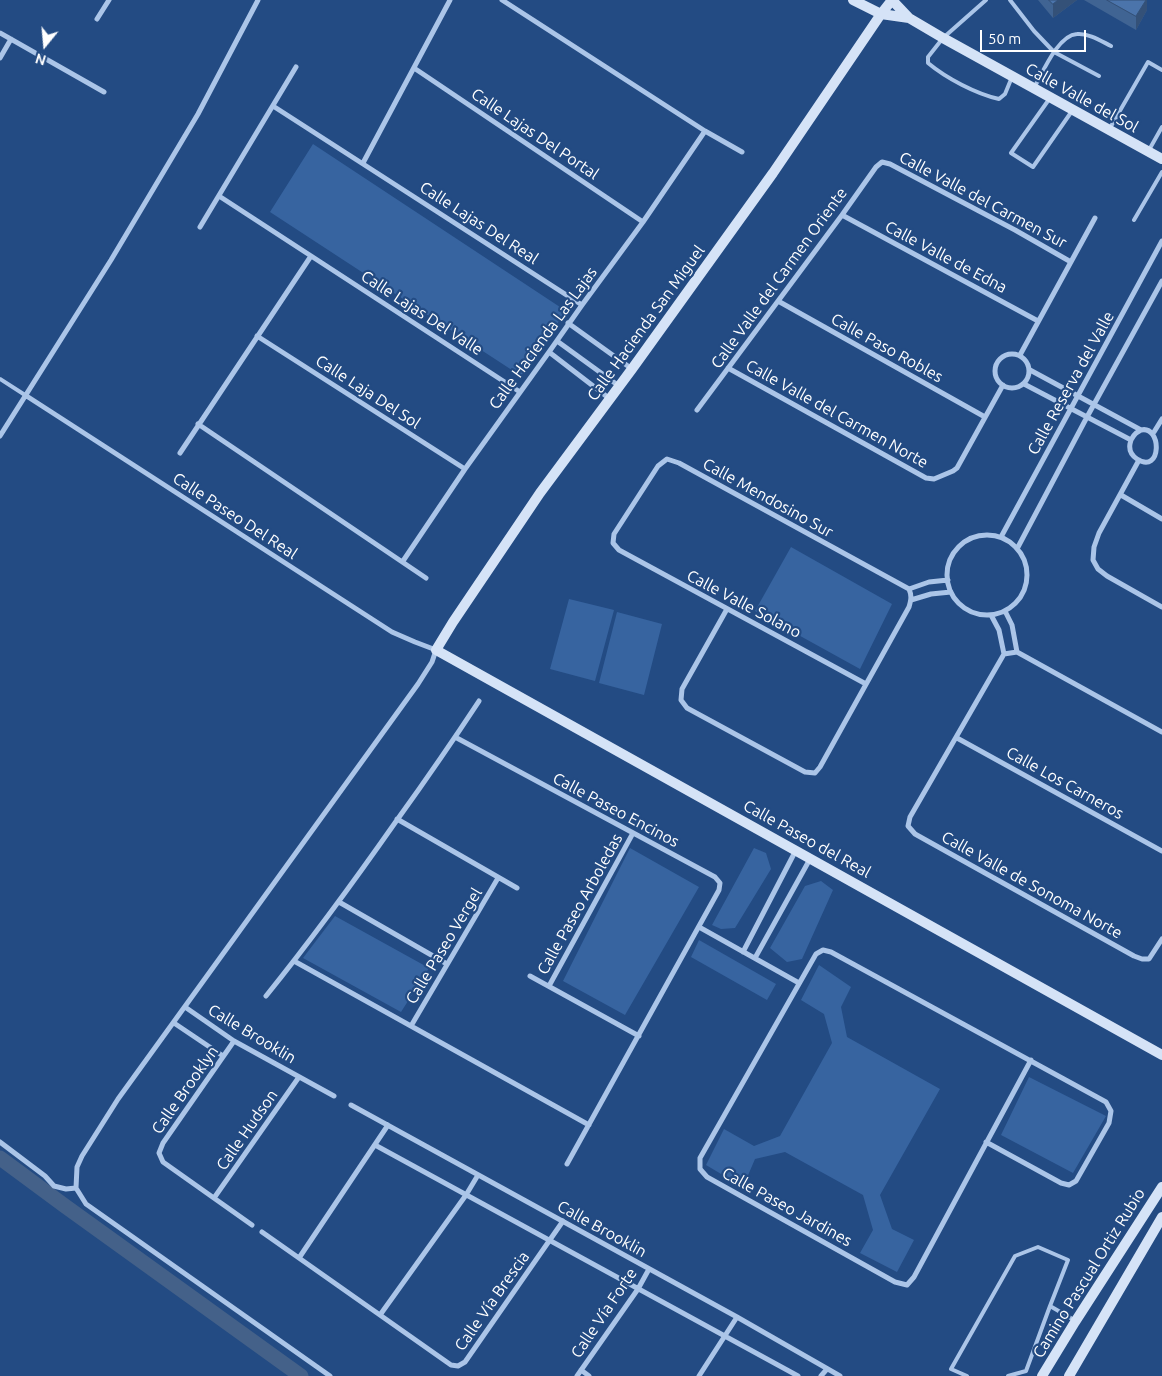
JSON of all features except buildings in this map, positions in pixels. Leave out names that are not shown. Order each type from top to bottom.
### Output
[{"type":"street","points":[[97,19],[109,0]]},
{"type":"street","points":[[0,436],[111,260],[198,114],[258,0]]},
{"type":"street","points":[[363,163],[450,0]]},
{"type":"street","points":[[502,0],[705,131],[742,152]]},
{"type":"street","name":"Calle Valle del Sol","points":[[853,0],[881,14],[909,18]]},
{"type":"street","name":"Calle Valle del Sol","points":[[892,0],[909,18],[1162,159]]},
{"type":"street","name":"Calle Hacienda San Miguel","points":[[436,650],[540,493],[773,173],[892,0]]},
{"type":"street","points":[[0,33],[104,92]]},
{"type":"street","points":[[0,58],[11,39]]},
{"type":"street","points":[[200,227],[296,67]]},
{"type":"street","name":"Calle Lajas Del Portal","points":[[414,68],[643,222]]},
{"type":"street","name":"Calle Lajas Del Real","points":[[273,106],[582,305]]},
{"type":"street","name":"Calle Hacienda Las Lajas","points":[[403,561],[465,469],[568,323],[643,222],[705,131]]},
{"type":"street","name":"Calle Valle del Carmen Oriente","points":[[697,410],[876,167],[882,162]]},
{"type":"street","name":"Calle Valle del Carmen Sur","points":[[882,162],[890,164],[998,221],[1071,262]]},
{"type":"street","name":"Calle Lajas Del Valle","points":[[219,196],[520,392]]},
{"type":"street","name":"Calle Valle de Edna","points":[[842,215],[1038,321]]},
{"type":"street","points":[[1020,355],[1095,218]]},
{"type":"street","name":"Calle Reserva del Valle","points":[[1001,537],[1162,241]]},
{"type":"street","points":[[180,453],[311,256]]},
{"type":"street","name":"Calle Reserva del Valle","points":[[1018,547],[1162,281]]},
{"type":"street","name":"Calle Paso Robles","points":[[778,302],[985,417]]},
{"type":"street","points":[[568,323],[632,369]]},
{"type":"street","name":"Calle Laja Del Sol","points":[[257,336],[465,469]]},
{"type":"street","points":[[557,341],[619,386]]},
{"type":"street","points":[[549,352],[610,399]]},
{"type":"street","points":[[1009,354],[1020,355],[1028,362],[1030,370],[1024,384],[1015,388],[1003,385],[996,376],[995,371],[996,365],[1003,356],[1009,354]]},
{"type":"street","name":"Calle Valle del Carmen Norte","points":[[728,368],[926,478],[934,479],[957,468],[985,417]]},
{"type":"street","points":[[1030,370],[1141,430],[1154,432],[1162,446],[1158,456],[1150,461],[1135,458],[1130,450],[1130,440],[1141,430]]},
{"type":"street","points":[[1024,384],[1130,440]]},
{"type":"street","points":[[985,417],[1003,385]]},
{"type":"street","name":"Calle Paseo Del Real","points":[[25,395],[392,632],[436,650]]},
{"type":"street","points":[[1154,432],[1162,419]]},
{"type":"street","points":[[198,424],[426,578]]},
{"type":"street","name":"Calle Mendosino Sur","points":[[613,543],[614,534],[658,466],[667,460],[678,463],[909,589]]},
{"type":"street","points":[[1139,460],[1099,533],[1094,547],[1093,560],[1098,569],[1107,576],[1162,607]]},
{"type":"street","points":[[1121,495],[1162,519]]},
{"type":"street","points":[[981,535],[994,535],[1018,547],[1024,557],[1028,570],[1027,583],[1022,595],[1014,605],[1005,611],[991,615],[979,614],[967,609],[958,602],[951,592],[947,568],[959,546],[969,539],[981,535]]},
{"type":"street","name":"Calle Valle Solano","points":[[613,543],[619,550],[866,684]]},
{"type":"street","points":[[727,609],[682,690],[681,700],[687,708],[805,772],[815,773],[909,607],[911,595],[909,589],[929,582],[948,580]]},
{"type":"street","points":[[911,600],[931,594],[951,592]]},
{"type":"street","points":[[1005,611],[1012,625],[1016,652]]},
{"type":"street","points":[[957,738],[1004,654],[999,630],[991,615]]},
{"type":"street","points":[[330,1376],[86,1204],[76,1188],[77,1167],[118,1099],[418,684],[432,662],[436,650]]},
{"type":"street","name":"Calle Paseo del Real","points":[[436,650],[1162,1055]]},
{"type":"street","points":[[1004,654],[1016,652],[1162,732]]},
{"type":"street","points":[[266,996],[339,902],[456,737],[479,701]]},
{"type":"street","name":"Calle Paseo Encinos","points":[[456,737],[715,877],[720,883],[719,890],[699,927],[567,1164]]},
{"type":"street","name":"Calle Valle de Sonoma Norte","points":[[957,738],[910,817],[908,826],[915,834],[1142,959],[1149,959],[1162,939]]},
{"type":"street","name":"Calle Los Carneros","points":[[957,738],[1162,851]]},
{"type":"street","name":"Calle Paseo Vergel","points":[[397,819],[517,888]]},
{"type":"street","name":"Calle Paseo Arboledas","points":[[549,986],[633,834]]},
{"type":"street","points":[[743,952],[796,850]]},
{"type":"street","points":[[755,958],[810,858]]},
{"type":"street","name":"Calle Paseo Vergel","points":[[411,1026],[498,878]]},
{"type":"street","points":[[339,902],[447,964]]},
{"type":"street","points":[[699,927],[799,984]]},
{"type":"street","name":"Calle Paseo Jardines","points":[[986,1142],[1060,1183],[1069,1185],[1076,1180],[1109,1123],[1111,1111],[1106,1102],[1031,1060],[831,952],[823,950],[816,954],[700,1158],[700,1169],[707,1177],[895,1282],[907,1285],[914,1277],[986,1142],[1031,1060]]},
{"type":"street","points":[[294,962],[589,1125]]},
{"type":"street","name":"Calle Paseo Arboledas","points":[[530,976],[638,1036]]},
{"type":"street","name":"Calle Brooklin","points":[[185,1007],[234,1041],[334,1096]]},
{"type":"street","name":"Calle Brooklin","points":[[174,1023],[223,1056]]},
{"type":"street","name":"Calle Brooklyn","points":[[214,1198],[163,1162],[159,1153],[162,1143],[234,1041]]},
{"type":"street","name":"Calle Hudson","points":[[214,1198],[299,1077]]},
{"type":"street","name":"Calle Brooklin","points":[[351,1105],[737,1317],[840,1376]]},
{"type":"street","points":[[299,1258],[388,1125]]},
{"type":"street","points":[[0,1142],[45,1176],[54,1186],[66,1189],[76,1188]]},
{"type":"street","points":[[375,1145],[798,1376]]},
{"type":"street","points":[[380,1315],[466,1195],[478,1175]]},
{"type":"street","name":"Camino Pascual Ortiz Rubio","points":[[1042,1376],[1162,1187]]},
{"type":"street","points":[[214,1198],[252,1225]]},
{"type":"street","name":"Camino Pascual Ortiz Rubio","points":[[1069,1376],[1162,1217]]},
{"type":"street","name":"Calle Vía Brescia","points":[[262,1232],[451,1365],[458,1366],[465,1362],[563,1221]]},
{"type":"street","name":"Calle Vía Forte","points":[[577,1376],[638,1289],[649,1269]]},
{"type":"street","points":[[699,1376],[726,1337],[737,1317]]},
{"type":"street","points":[[821,1376],[827,1369]]},
{"type":"street","name":"Calle Vía Forte","points":[[581,1370],[589,1376]]},
{"type":"lane","points":[[986,0],[943,38],[928,57],[928,63],[940,73],[987,96],[999,98],[1005,94],[1012,77]]},
{"type":"lane","points":[[1010,0],[1034,31],[1054,52],[1099,76]]},
{"type":"lane","points":[[1034,88],[1054,52],[1068,36],[1077,34],[1087,35],[1111,46]]},
{"type":"lane","points":[[1109,130],[1148,62],[1162,70]]},
{"type":"lane","points":[[1050,98],[1011,153],[1032,167],[1073,110]]},
{"type":"lane","points":[[1148,152],[1162,127]]},
{"type":"lane","points":[[1134,220],[1162,172]]},
{"type":"lane","points":[[0,379],[25,395]]},
{"type":"lane","points":[[967,1376],[951,1369],[1015,1256],[1038,1247],[1068,1260],[1026,1371],[1008,1376]]},
{"type":"lane","points":[[1050,1306],[1075,1322]]},
{"type":"shaded area","points":[[313,144],[566,311],[521,376],[270,212]]},
{"type":"shaded area","points":[[791,547],[892,604],[860,669],[755,611]]},
{"type":"shaded area","points":[[569,599],[614,610],[595,681],[550,669]]},
{"type":"shaded area","points":[[617,612],[662,624],[644,695],[599,683]]},
{"type":"shaded area","points":[[630,848],[699,887],[625,1015],[563,981]]},
{"type":"shaded area","points":[[754,848],[766,853],[771,869],[735,928],[721,929],[712,925]]},
{"type":"shaded area","points":[[821,881],[833,890],[802,959],[787,962],[770,948],[805,886]]},
{"type":"shaded area","points":[[335,916],[429,968],[401,1012],[303,958]]},
{"type":"shaded area","points":[[699,940],[776,984],[767,1000],[691,957]]},
{"type":"shaded area","points":[[819,965],[851,987],[841,1007],[847,1037],[940,1089],[880,1195],[892,1229],[914,1240],[897,1272],[860,1253],[873,1230],[863,1195],[785,1152],[755,1159],[743,1187],[706,1165],[724,1129],[754,1146],[780,1136],[832,1043],[824,1014],[801,1000]]},
{"type":"shaded area","points":[[1029,1077],[1106,1116],[1073,1173],[1001,1135]]},
{"type":"waterway","points":[[0,1158],[301,1376]]}]
